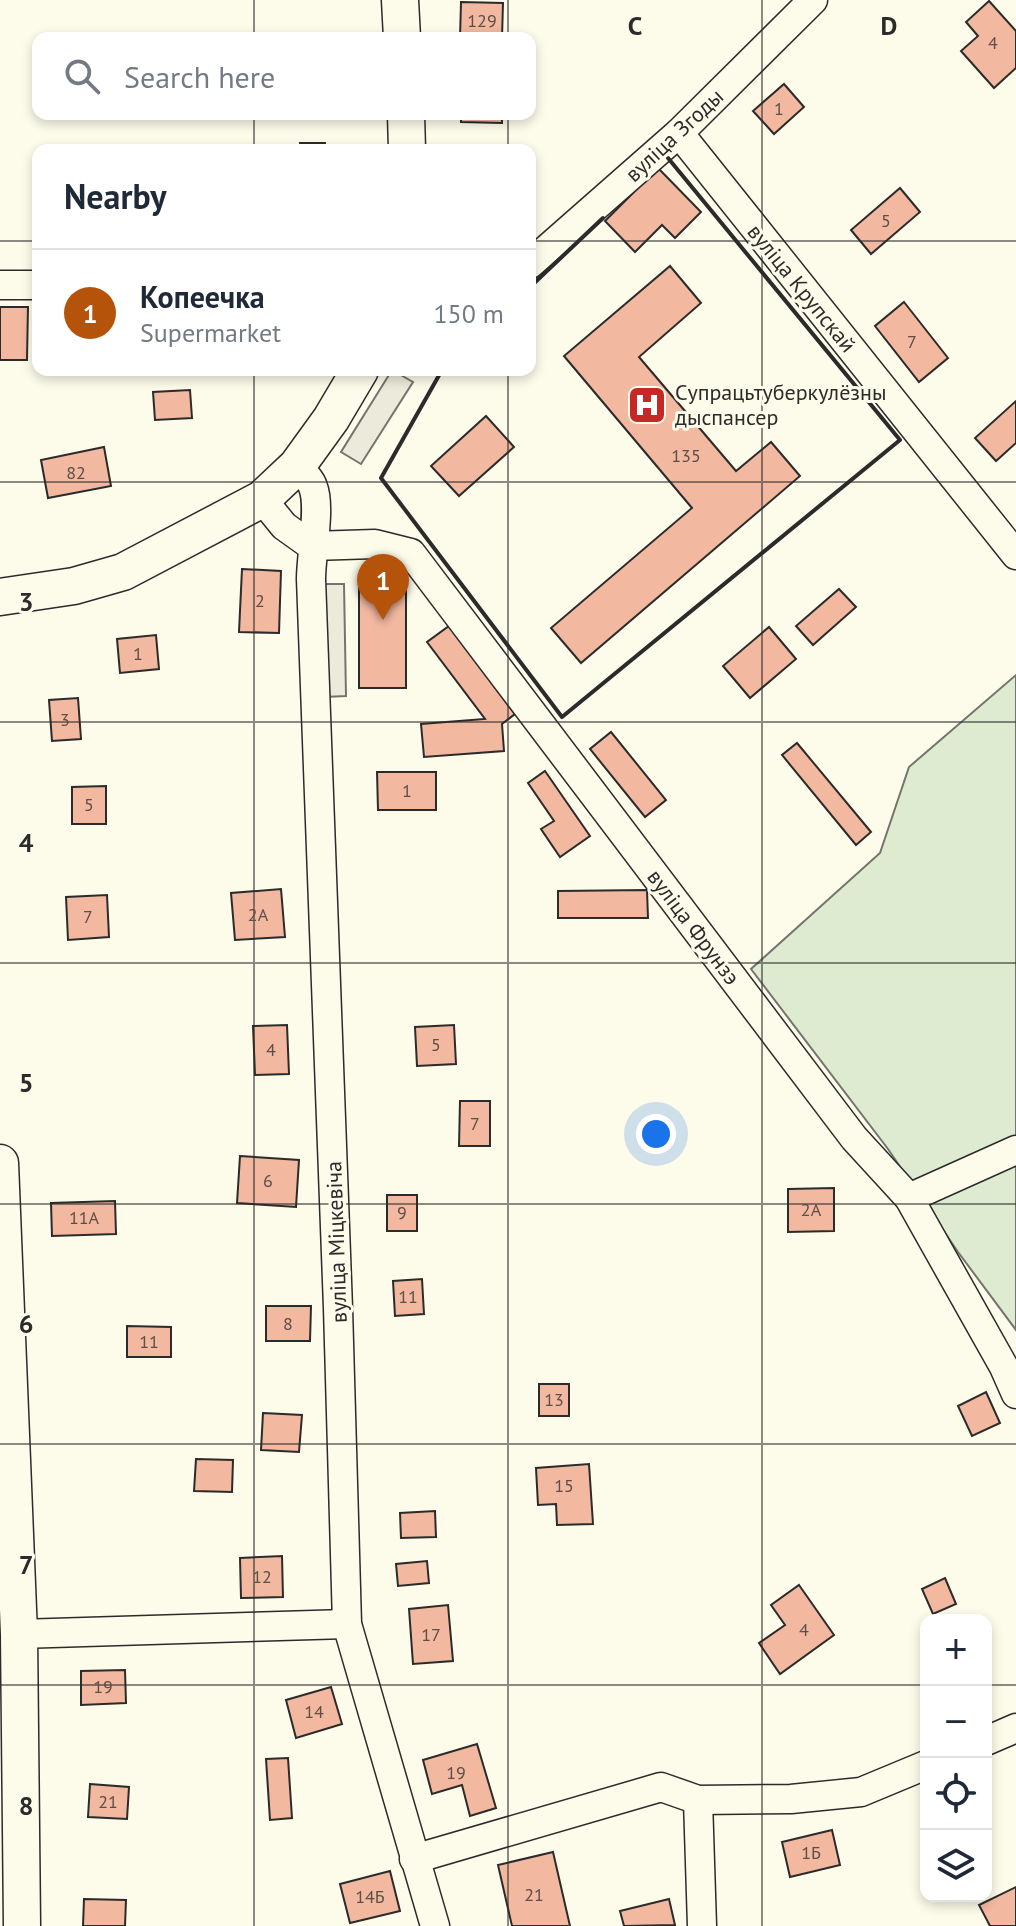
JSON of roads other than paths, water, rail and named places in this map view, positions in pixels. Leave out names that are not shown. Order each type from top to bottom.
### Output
[{"type":"main road","points":[[400,0],[402,32]]},
{"type":"main road","points":[[406,120],[407,144]]},
{"type":"main road","points":[[0,597],[74,586],[123,572],[262,499],[297,466],[331,419],[356,376]]},
{"type":"main road","points":[[0,1163],[19,1634],[22,1926]]},
{"type":"street","name":"вуліца Згоды","points":[[536,259],[679,133],[813,0]]},
{"type":"street","name":"вуліца Крупскай","points":[[679,133],[1011,540]]},
{"type":"street","points":[[0,285],[32,285]]},
{"type":"street","name":"вуліца Міцкевіча","points":[[297,466],[313,485],[317,510],[312,546],[347,1624],[435,1926]]},
{"type":"street","points":[[262,499],[284,526],[312,546]]},
{"type":"street","name":"вуліца Фрунзэ","points":[[312,546],[375,544],[411,553],[845,1125],[909,1198],[1004,1367],[1016,1394]]},
{"type":"street","points":[[909,1198],[1016,1150]]},
{"type":"street","points":[[19,1634],[347,1624]]},
{"type":"street","points":[[992,1738],[1016,1728]]},
{"type":"street","points":[[414,1859],[661,1787],[698,1800],[791,1799],[861,1792],[920,1767]]},
{"type":"street","points":[[698,1800],[702,1926]]},
{"type":"place","name":"Супрацьтуберкулёзны дыспансер","points":[[647,405]]},
{"type":"place","name":"Копеечка","points":[[383,620]]}]
